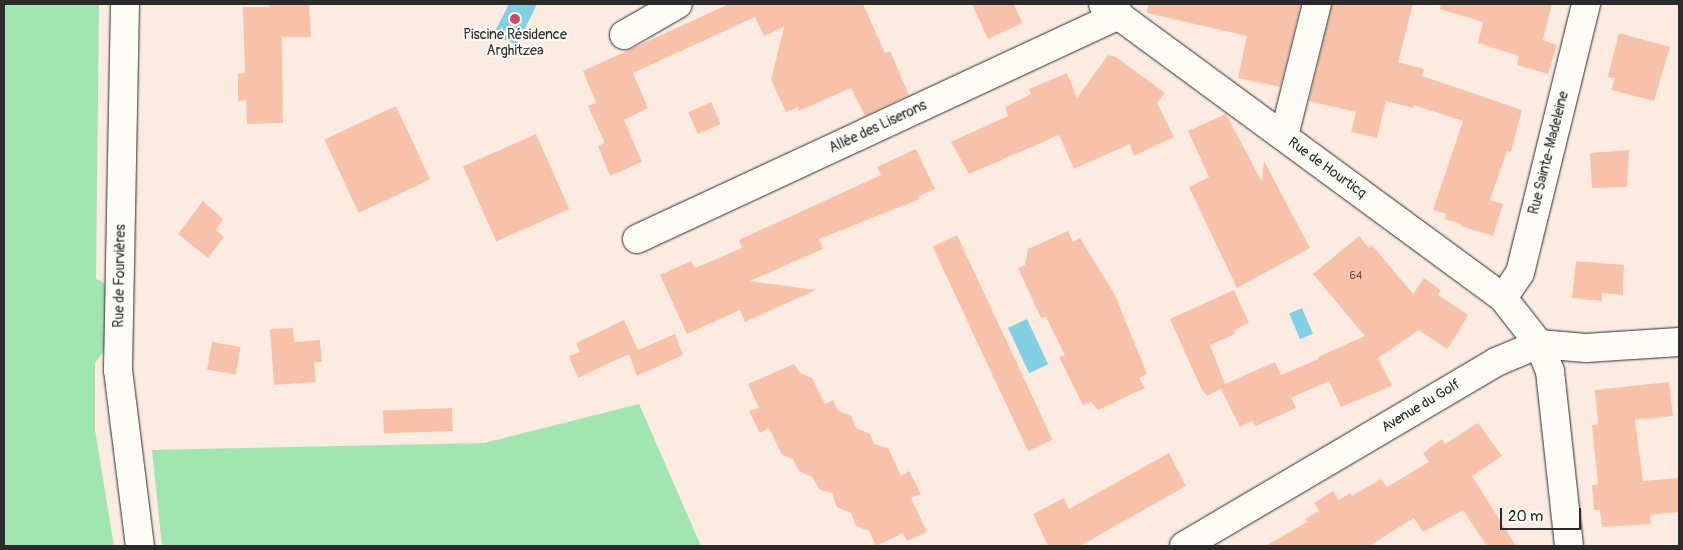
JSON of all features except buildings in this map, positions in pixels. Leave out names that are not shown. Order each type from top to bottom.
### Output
[{"type":"street","name":"Rue de Fourvières","points":[[125,4],[118,370],[140,546]]},
{"type":"street","points":[[624,35],[678,4]]},
{"type":"street","points":[[1284,136],[1317,4]]},
{"type":"street","name":"Rue Sainte-Madeleine","points":[[1503,298],[1520,273],[1586,4]]},
{"type":"street","name":"Rue de Hourticq","points":[[1111,9],[1503,298],[1540,344]]},
{"type":"street","name":"Allée des Liserons","points":[[636,239],[1111,9]]},
{"type":"street","name":"Avenue du Golf","points":[[1194,544],[1496,362],[1540,344],[1586,348],[1679,342]]},
{"type":"street","points":[[1540,344],[1550,371],[1570,546]]},
{"type":"green space","points":[[4,4],[99,4],[96,279],[103,282],[111,299],[106,348],[95,363],[95,430],[114,546],[4,546]]},
{"type":"green space","points":[[639,404],[701,546],[162,546],[152,450],[484,443]]},
{"type":"water","name":"Piscine Résidence Arghitzea","points":[[509,4],[537,4],[517,45],[493,35]]},
{"type":"water","points":[[1302,308],[1313,334],[1300,339],[1289,313]]},
{"type":"water","points":[[1027,319],[1048,364],[1029,373],[1008,328]]},
{"type":"place","name":"Piscine Résidence Arghitzea","points":[[515,19]]}]
